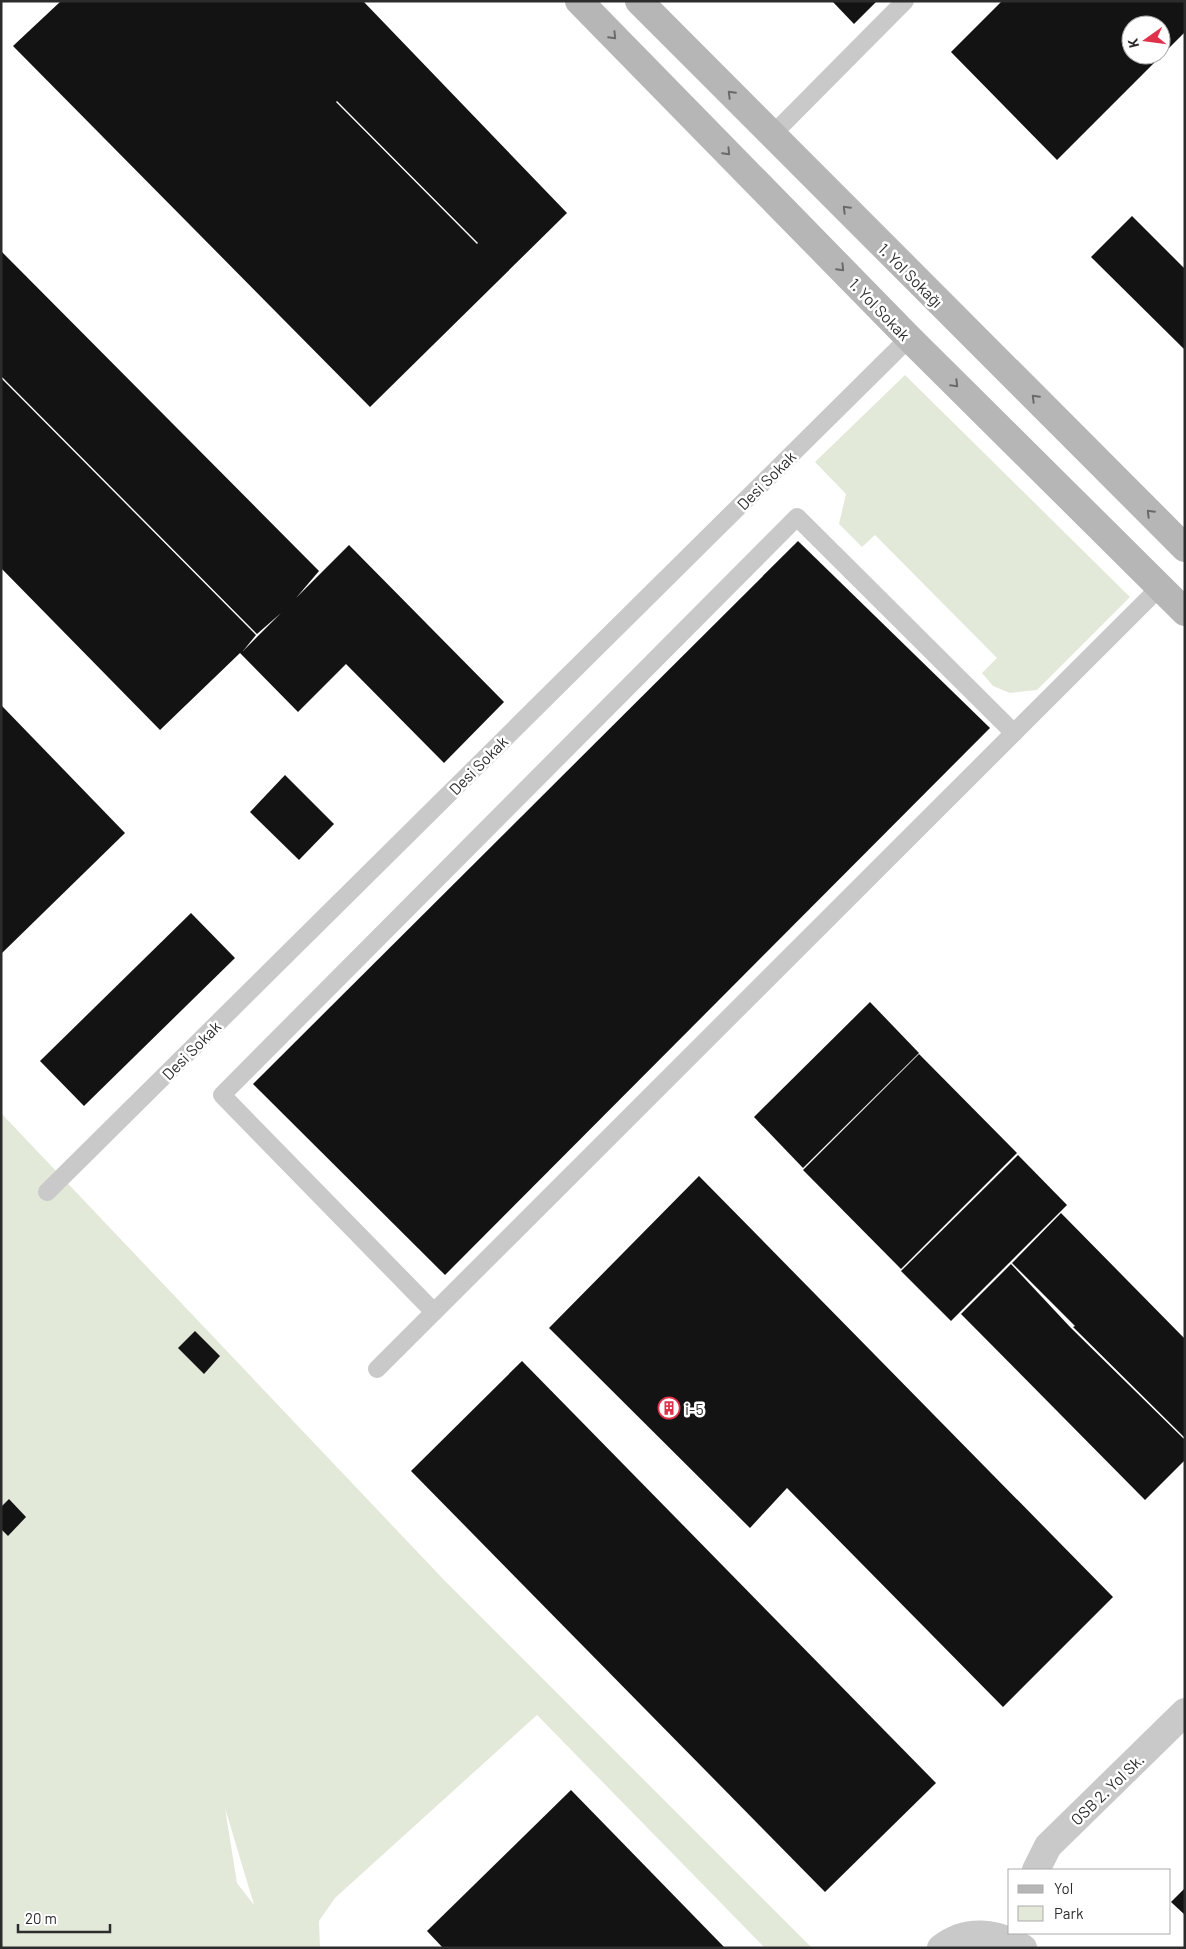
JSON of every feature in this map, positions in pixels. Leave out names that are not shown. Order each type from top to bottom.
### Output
[{"type":"street","name":"1. Yol Sokak","points":[[579,1],[909,338],[1185,612]]},
{"type":"street","name":"1. Yol Sokağı","points":[[639,1],[1185,548]]},
{"type":"street","name":"OSB 2. Yol Sk.","points":[[1036,1869],[1048,1846],[1185,1712]]},
{"type":"street","points":[[941,1948],[961,1936],[982,1933],[1012,1936]]},
{"type":"lane","points":[[772,134],[905,1]]},
{"type":"lane","name":"Desi Sokak","points":[[47,1192],[909,338]]},
{"type":"lane","points":[[434,1312],[222,1095],[797,517],[1014,733]]},
{"type":"lane","points":[[377,1369],[1160,587]]},
{"type":"green space","points":[[905,375],[1130,597],[1037,690],[1010,693],[993,686],[982,673],[997,658],[875,535],[862,547],[839,524],[846,494],[815,462]]},
{"type":"green space","points":[[1,1113],[445,1581],[812,1948],[765,1948],[537,1715],[335,1898],[319,1921],[320,1948],[1,1948]],"holes":[[[225,1808],[254,1905],[237,1883]]]},
{"type":"building","points":[[61,1],[363,1],[567,213],[370,407],[13,46]],"holes":[[[337,101],[477,244],[336,102]]]},
{"type":"building","points":[[832,1],[877,1],[854,24]]},
{"type":"building","points":[[1002,1],[1185,1],[1185,32],[1171,46],[1171,15],[1121,15],[1121,65],[1152,65],[1057,160],[951,52]]},
{"type":"building","points":[[1132,216],[1185,269],[1185,350],[1091,257]]},
{"type":"building","points":[[1,251],[319,571],[296,598],[349,545],[504,702],[444,763],[346,664],[298,712],[240,653],[160,730],[1,568],[1,378],[256,635],[243,651],[281,613],[257,634],[1,376]]},
{"type":"building","points":[[798,541],[990,728],[445,1275],[253,1084]]},
{"type":"building","points":[[1,705],[125,833],[1,954]]},
{"type":"building","points":[[285,775],[334,824],[299,860],[250,812]]},
{"type":"building","points":[[191,913],[235,958],[84,1106],[40,1061]]},
{"type":"building","points":[[870,1002],[919,1053],[803,1168],[754,1117]]},
{"type":"building","points":[[919,1054],[1017,1153],[901,1269],[803,1170]]},
{"type":"building","points":[[1018,1155],[1067,1205],[951,1321],[901,1271]]},
{"type":"building","points":[[699,1176],[1113,1597],[1003,1707],[787,1488],[750,1528],[549,1328]]},
{"type":"building","points":[[1061,1213],[1185,1339],[1185,1438],[1073,1327],[1075,1326],[1012,1263]]},
{"type":"building","points":[[1011,1264],[1071,1328],[1185,1440],[1185,1460],[1145,1500],[961,1314]]},
{"type":"building","points":[[195,1331],[220,1356],[204,1374],[178,1348]]},
{"type":"building","points":[[522,1361],[936,1783],[825,1892],[411,1471]]},
{"type":"building","points":[[9,1499],[26,1517],[8,1536],[1,1529],[1,1507]]},
{"type":"building","points":[[571,1790],[725,1948],[443,1948],[427,1931]]},
{"type":"building","points":[[1185,1888],[1185,1915],[1171,1902]]},
{"type":"place","name":"i-5","points":[[669,1408]]}]
